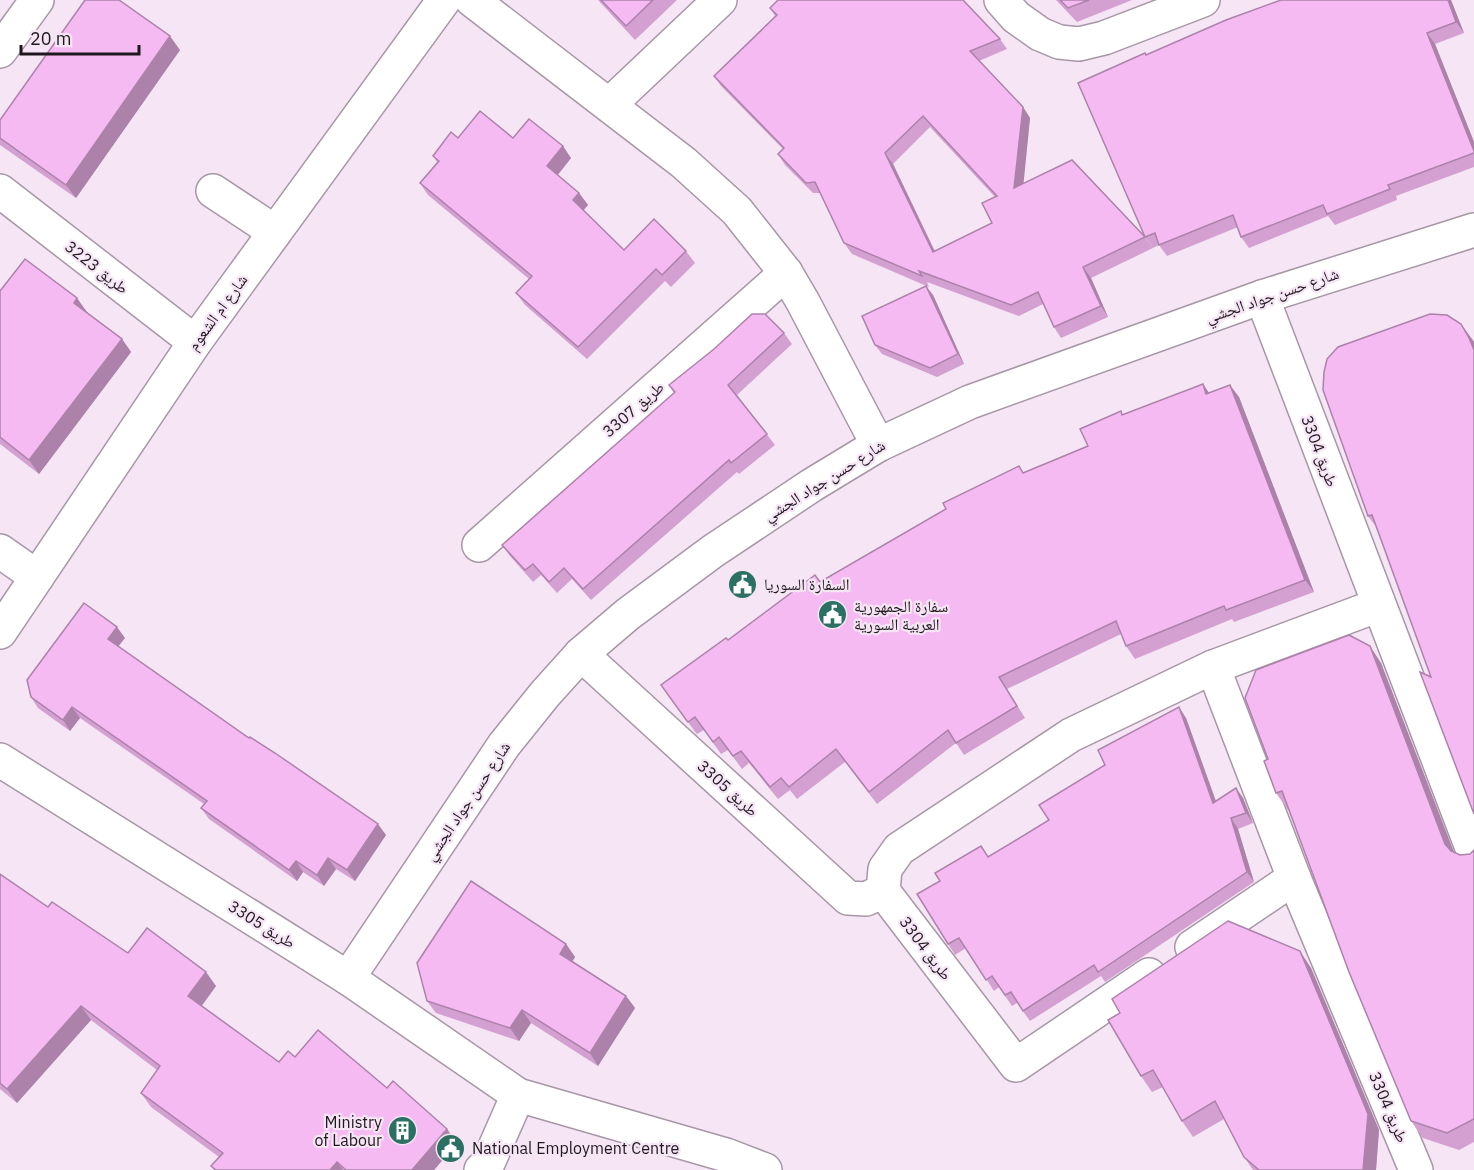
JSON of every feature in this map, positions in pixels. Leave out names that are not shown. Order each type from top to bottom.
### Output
[{"type":"street","points":[[0,51],[37,0]]},
{"type":"street","name":"شارع ام الشعوم","points":[[0,632],[195,342],[444,0]]},
{"type":"street","points":[[472,0],[684,163],[737,211],[786,273],[878,445]]},
{"type":"street","points":[[609,105],[720,0]]},
{"type":"street","points":[[1001,0],[1016,17],[1040,33],[1059,42],[1079,44],[1104,38],[1203,0]]},
{"type":"street","name":"طريق 3223","points":[[0,191],[195,342]]},
{"type":"street","points":[[213,191],[275,232]]},
{"type":"street","name":"شارع حسن جواد الجشي","points":[[348,978],[504,745],[544,694],[581,654],[628,614],[713,551],[812,485],[878,445],[970,402],[1262,297],[1474,230]]},
{"type":"street","name":"طريق 3307","points":[[479,544],[786,273]]},
{"type":"street","name":"طريق 3304","points":[[1262,297],[1474,854]]},
{"type":"street","points":[[0,551],[37,577]]},
{"type":"street","points":[[883,891],[885,869],[899,849],[1071,735],[1213,667],[1379,605]]},
{"type":"street","name":"طريق 3305","points":[[581,654],[848,898],[866,899],[883,891]]},
{"type":"street","name":"طريق 3304","points":[[1213,667],[1294,878],[1416,1170]]},
{"type":"street","name":"طريق 3305","points":[[0,760],[348,978],[518,1095]]},
{"type":"street","name":"طريق 3304","points":[[883,891],[1016,1065],[1294,878]]},
{"type":"street","points":[[491,1168],[518,1095],[726,1155],[765,1170]]},
{"type":"building","points":[[85,0],[119,0],[170,36],[66,185],[0,138],[0,120]]},
{"type":"building","points":[[601,0],[653,0],[626,26]]},
{"type":"building","points":[[778,0],[963,0],[1000,39],[970,51],[1023,107],[1014,188],[1072,160],[1145,237],[1083,267],[1101,306],[1054,327],[1038,292],[1011,305],[919,271],[922,276],[844,243],[815,182],[806,183],[778,154],[784,148],[714,76],[777,15],[770,8]],"holes":[[[923,116],[997,196],[982,203],[992,223],[933,252],[885,153]]]},
{"type":"building","points":[[1060,0],[1089,0],[1068,8]]},
{"type":"building","points":[[1281,0],[1448,0],[1456,22],[1427,33],[1474,153],[1388,185],[1390,189],[1327,214],[1323,205],[1241,237],[1233,215],[1159,245],[1155,233],[1145,237],[1078,83],[1145,53],[1146,55],[1226,20]]},
{"type":"building","points":[[480,111],[513,138],[529,119],[563,146],[547,166],[579,193],[573,200],[624,250],[654,219],[686,251],[662,275],[656,269],[578,347],[516,293],[532,276],[420,183],[439,161],[433,156],[451,132],[458,138]]},
{"type":"building","points":[[25,259],[77,298],[74,303],[122,339],[29,460],[0,437],[0,291]]},
{"type":"building","points":[[926,286],[958,354],[930,368],[875,345],[862,316]]},
{"type":"building","points":[[752,314],[765,314],[784,333],[728,385],[767,434],[731,463],[729,460],[583,589],[564,568],[549,582],[533,564],[525,570],[502,545],[675,392],[669,385],[714,349]]},
{"type":"building","points":[[1430,314],[1447,315],[1461,324],[1474,350],[1474,814],[1420,672],[1431,677],[1372,515],[1368,516],[1323,390],[1327,359],[1338,347]]},
{"type":"building","points":[[1203,384],[1206,394],[1230,385],[1305,580],[1226,610],[1224,606],[1126,646],[1116,621],[999,677],[1017,706],[956,743],[948,730],[869,792],[836,749],[789,787],[781,778],[770,787],[741,751],[733,756],[719,737],[713,742],[695,717],[688,722],[661,685],[726,638],[728,640],[815,575],[820,582],[946,509],[943,503],[1019,466],[1023,473],[1088,446],[1080,429],[1121,411],[1122,415]]},
{"type":"building","points":[[84,603],[117,627],[108,639],[249,738],[275,753],[378,824],[347,870],[328,858],[317,875],[296,861],[289,870],[201,808],[207,801],[72,707],[63,720],[31,697],[27,680]]},
{"type":"building","points":[[1349,635],[1370,646],[1445,844],[1451,851],[1460,855],[1470,854],[1474,850],[1474,1119],[1447,1133],[1411,1121],[1349,972],[1282,791],[1276,793],[1264,761],[1268,759],[1245,698],[1256,670]]},
{"type":"building","points":[[1179,707],[1213,803],[1236,788],[1246,813],[1231,818],[1247,872],[1098,972],[1094,965],[1023,1011],[1011,992],[1005,995],[992,976],[986,980],[959,938],[948,944],[917,894],[940,881],[935,873],[981,846],[988,857],[1049,820],[1039,805],[1105,765],[1098,750]]},
{"type":"building","points":[[0,874],[48,907],[52,902],[128,953],[147,928],[206,972],[188,996],[279,1062],[288,1051],[295,1057],[318,1030],[387,1088],[393,1081],[447,1129],[412,1170],[346,1170],[337,1162],[330,1170],[216,1170],[211,1166],[223,1153],[141,1093],[160,1066],[81,1006],[7,1089],[0,1083]]},
{"type":"building","points":[[471,881],[566,944],[560,954],[626,996],[590,1053],[522,1010],[510,1028],[427,1001],[417,963]]},
{"type":"building","points":[[1228,921],[1300,951],[1368,1114],[1363,1170],[1259,1170],[1244,1157],[1215,1101],[1182,1121],[1153,1070],[1141,1076],[1108,1020],[1120,1013],[1112,999]]},
{"type":"place","name":"السفارة السوريا","points":[[743,584]]},
{"type":"place","name":"سفارة الجمهورية العربية السورية","points":[[833,615]]},
{"type":"place","name":"Ministry of Labour","points":[[403,1131]]},
{"type":"place","name":"National Employment Centre","points":[[451,1148]]}]
